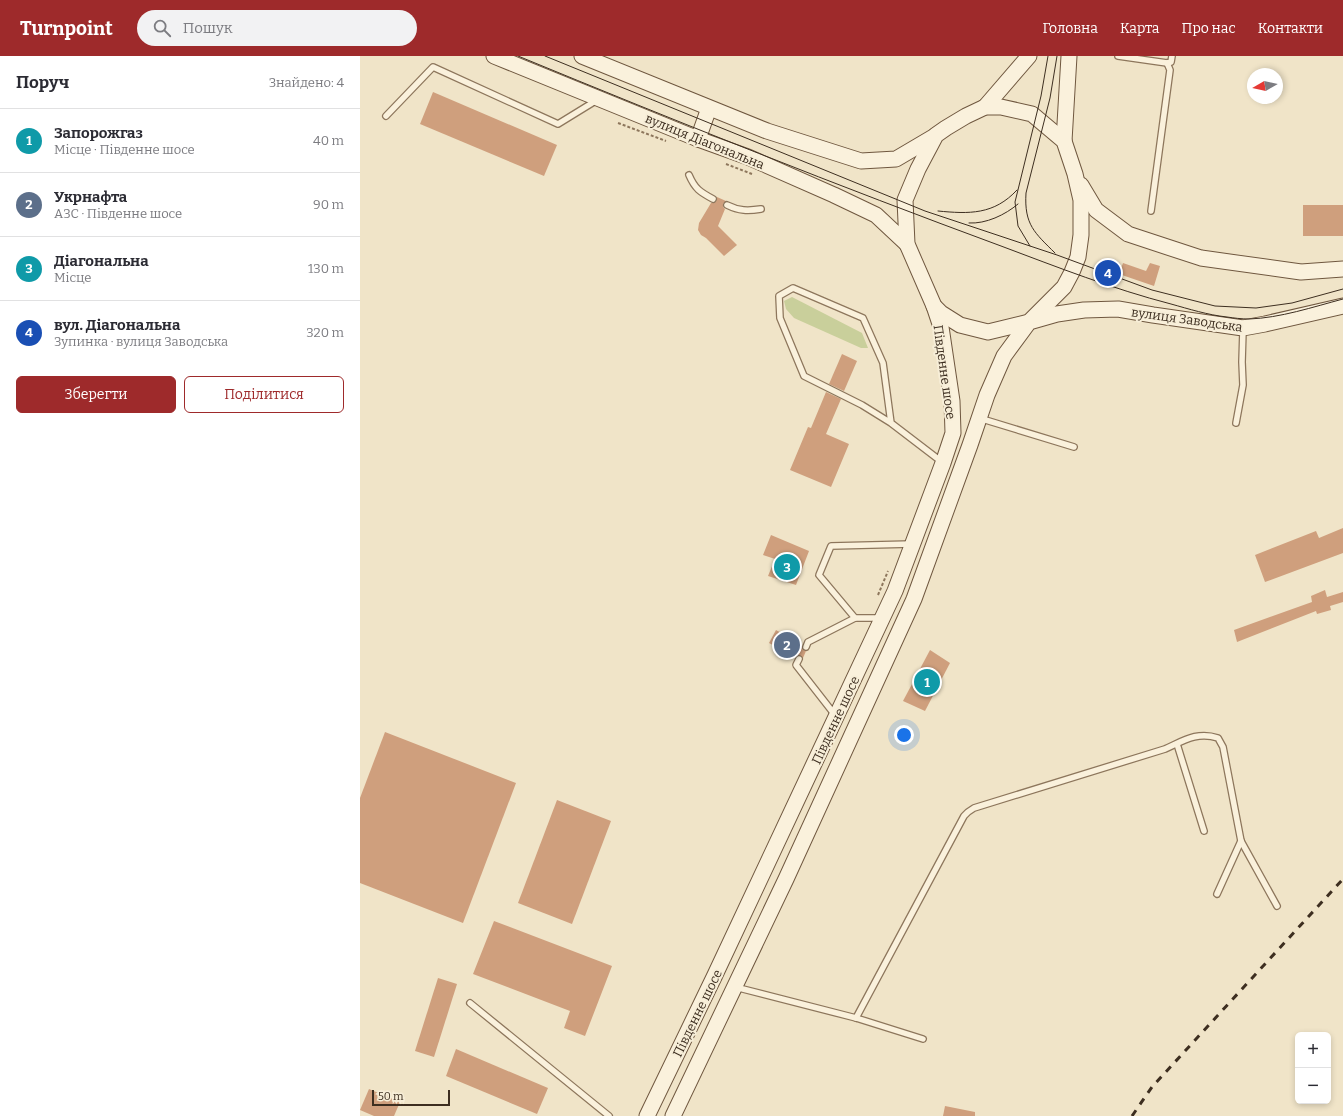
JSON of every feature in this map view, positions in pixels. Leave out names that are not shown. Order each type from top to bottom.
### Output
[{"type":"main road","name":"вулиця Діагональна","points":[[494,56],[698,139],[748,157],[876,215],[907,244]]},
{"type":"main road","points":[[582,56],[767,131],[861,161],[896,159],[966,116],[984,107],[1029,56]]},
{"type":"main road","points":[[1069,56],[1064,141],[1075,174],[1096,210],[1128,234],[1201,258],[1301,272],[1343,269]]},
{"type":"main road","points":[[984,107],[1001,107],[1032,114],[1064,141]]},
{"type":"main road","points":[[698,139],[709,108]]},
{"type":"main road","points":[[907,244],[905,200],[918,169],[936,135]]},
{"type":"main road","name":"Південне шосе","points":[[673,1116],[786,879],[914,599],[987,396],[1004,356],[1029,322],[1064,287],[1072,272],[1078,257],[1080,235],[1081,200],[1075,174]]},
{"type":"main road","name":"Південне шосе","points":[[647,1116],[895,591],[944,463],[953,433],[952,401],[941,327],[934,306],[907,244]]},
{"type":"main road","name":"вулиця Заводська","points":[[934,306],[941,313],[960,325],[988,332],[1057,314],[1084,310],[1118,309],[1243,328],[1343,306]]},
{"type":"main road","points":[[765,868],[786,879]]},
{"type":"lane","points":[[1118,56],[1167,63],[1171,62],[1172,56]]},
{"type":"lane","points":[[1151,211],[1170,70],[1167,63]]},
{"type":"lane","points":[[386,116],[433,67],[558,124],[599,99]]},
{"type":"lane","points":[[689,175],[694,185],[704,194],[713,198]]},
{"type":"lane","points":[[727,205],[735,209],[746,211],[761,209]]},
{"type":"lane","points":[[891,424],[882,363],[863,318],[793,288],[779,296],[780,318],[804,376],[862,405],[891,424],[944,463]]},
{"type":"lane","points":[[1236,423],[1243,385],[1243,328]]},
{"type":"lane","points":[[979,418],[1074,447]]},
{"type":"lane","points":[[855,618],[819,575],[832,546],[912,544]]},
{"type":"lane","points":[[806,647],[808,642],[855,618],[882,618]]},
{"type":"lane","points":[[799,659],[796,665],[836,716]]},
{"type":"lane","points":[[856,1018],[964,816],[968,812],[974,808],[1165,749],[1201,734],[1218,738],[1223,746],[1242,841],[1277,906]]},
{"type":"lane","points":[[1177,744],[1204,831]]},
{"type":"lane","points":[[1217,894],[1242,841]]},
{"type":"lane","points":[[735,987],[856,1018],[923,1039]]},
{"type":"lane","points":[[470,1003],[609,1116]]},
{"type":"path","points":[[618,123],[666,141]]},
{"type":"path","points":[[722,162],[756,175]]},
{"type":"path","points":[[878,596],[890,566]]},
{"type":"green space","points":[[792,297],[862,333],[868,348],[861,348],[794,318],[786,309],[784,301]]},
{"type":"building","points":[[433,92],[557,145],[544,176],[420,124]]},
{"type":"building","points":[[717,197],[726,201],[723,204],[725,209],[718,226],[737,245],[724,256],[701,235],[698,230],[699,223],[711,203],[716,202]]},
{"type":"building","points":[[1303,205],[1343,205],[1343,236],[1303,236]]},
{"type":"building","points":[[1123,263],[1146,271],[1150,263],[1160,266],[1154,286],[1119,274]]},
{"type":"building","points":[[842,354],[857,361],[844,391],[829,384]]},
{"type":"building","points":[[826,392],[841,399],[826,434],[849,444],[831,487],[790,470],[808,427],[811,428]]},
{"type":"building","points":[[1343,528],[1343,553],[1265,582],[1255,555],[1316,531],[1319,538]]},
{"type":"building","points":[[771,535],[809,551],[796,585],[768,576],[775,559],[763,555]]},
{"type":"building","points":[[1325,590],[1327,597],[1343,592],[1343,602],[1330,606],[1331,610],[1317,614],[1316,611],[1237,642],[1234,630],[1312,602],[1311,596]]},
{"type":"building","points":[[776,630],[802,645],[802,649],[806,651],[803,658],[799,655],[795,657],[769,643]]},
{"type":"building","points":[[930,650],[950,663],[925,711],[903,701]]},
{"type":"building","points":[[385,732],[516,783],[463,923],[360,883],[360,798]]},
{"type":"building","points":[[557,800],[611,821],[572,924],[518,903]]},
{"type":"building","points":[[494,921],[612,966],[585,1036],[564,1028],[570,1011],[473,974]]},
{"type":"building","points":[[438,978],[457,984],[434,1057],[415,1051]]},
{"type":"building","points":[[456,1049],[548,1088],[537,1114],[446,1076]]},
{"type":"building","points":[[369,1089],[400,1102],[394,1116],[374,1116],[360,1110]]},
{"type":"building","points":[[945,1106],[975,1112],[975,1116],[943,1116]]},
{"type":"tram line","points":[[518,56],[819,177],[1064,270],[1149,298],[1213,315],[1249,319],[1273,317],[1343,299]]},
{"type":"tram line","points":[[545,56],[925,211],[1057,255],[1152,290],[1215,306],[1256,308],[1292,303],[1343,289]]},
{"type":"tram line","points":[[1030,246],[1018,226],[1015,202],[1041,96],[1048,56]]},
{"type":"tram line","points":[[1055,253],[1032,228],[1027,213],[1026,193],[1050,98],[1057,56]]},
{"type":"tram line","points":[[938,211],[980,211],[999,204],[1017,190]]},
{"type":"tram line","points":[[969,223],[982,222],[995,218],[1018,204]]},
{"type":"railway","points":[[1132,1116],[1152,1087],[1343,879]]},
{"type":"place","name":"вул. Діагональна","points":[[1108,273]]},
{"type":"place","name":"Діагональна","points":[[787,567]]},
{"type":"place","name":"Укрнафта","points":[[787,645]]},
{"type":"place","name":"Запорожгаз","points":[[927,682]]}]
